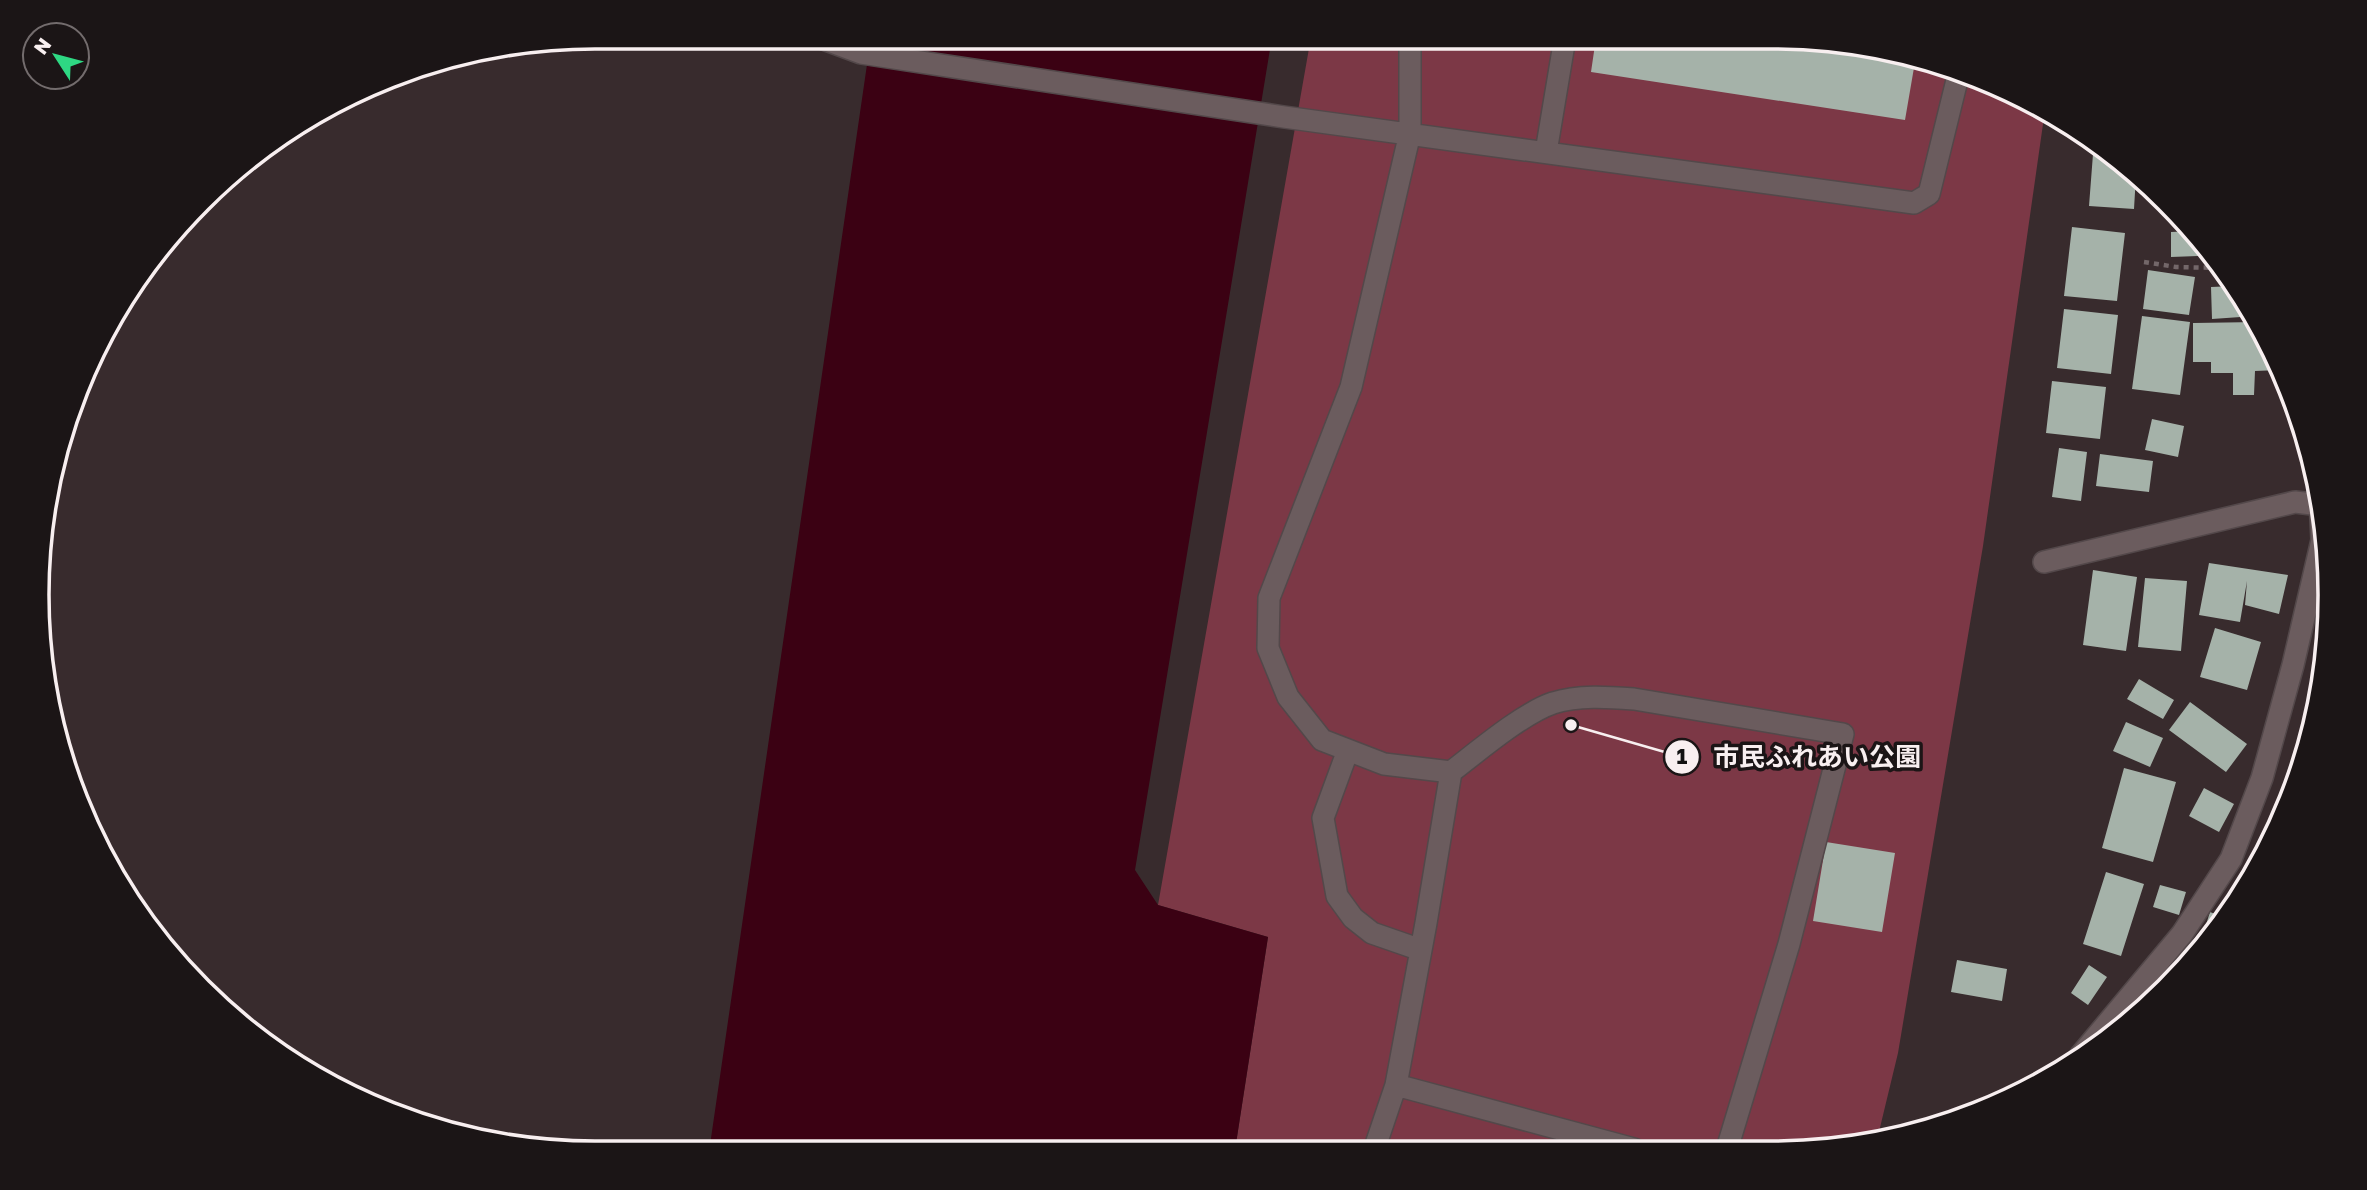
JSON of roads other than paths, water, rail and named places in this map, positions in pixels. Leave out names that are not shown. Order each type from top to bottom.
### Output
[{"type":"street","points":[[850,49],[861,53],[1284,117],[1914,203],[1929,194],[1957,81]]},
{"type":"street","points":[[1410,49],[1410,133],[1351,387],[1269,597],[1268,648],[1287,697],[1322,740],[1384,765],[1451,772],[1513,725],[1551,704],[1576,699],[1634,699],[1843,734],[1789,944],[1729,1141]]},
{"type":"street","points":[[1546,152],[1563,49]]},
{"type":"street","points":[[2044,562],[2295,502],[2310,503]]},
{"type":"street","points":[[2102,1029],[2182,933],[2231,859],[2262,778],[2293,665],[2317,561]]},
{"type":"street","points":[[1348,750],[1324,818],[1337,896],[1353,918],[1372,933],[1421,950]]},
{"type":"street","points":[[1377,1141],[1395,1084],[1451,772]]},
{"type":"street","points":[[1395,1084],[1605,1141]]},
{"type":"place","name":"市民ふれあい公園","points":[[1571,725]]}]
